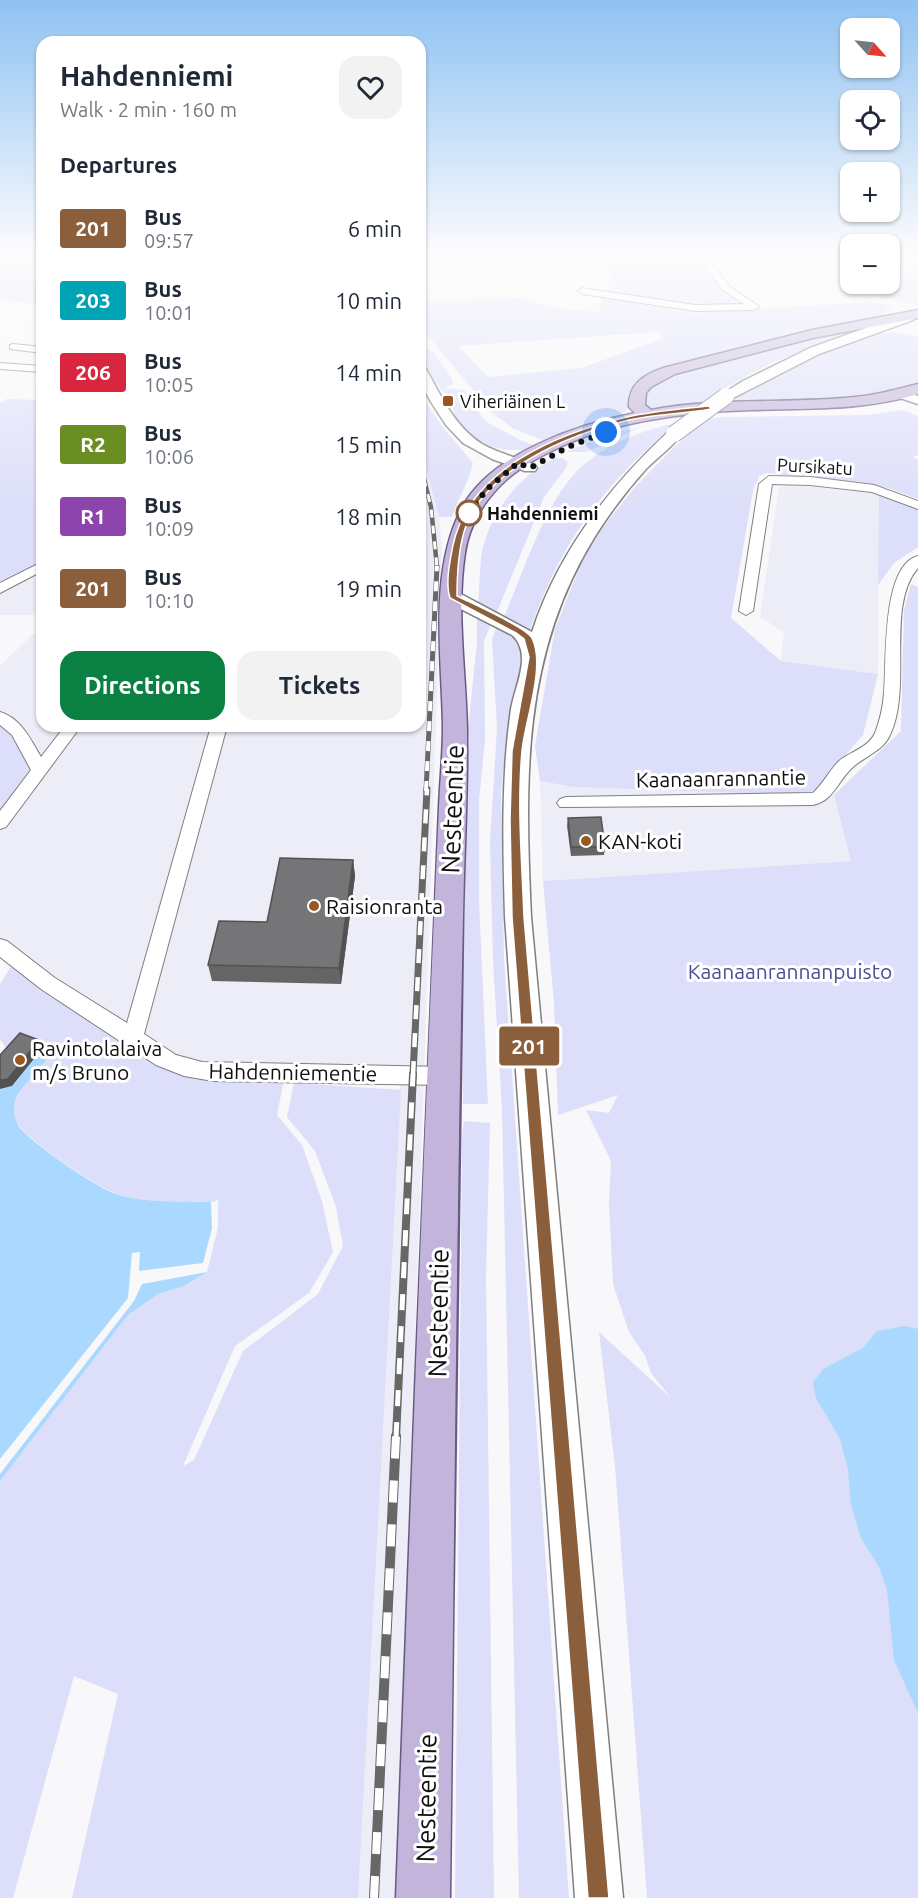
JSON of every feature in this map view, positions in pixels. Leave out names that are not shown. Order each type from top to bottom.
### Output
[{"type":"main road","points":[[649,417],[636,407],[637,392],[647,381],[669,370],[786,341]]},
{"type":"main road","points":[[599,1898],[518,917],[515,820],[517,751],[534,657],[559,584],[595,520],[626,480],[674,434],[726,396],[778,366],[837,341]]},
{"type":"main road","points":[[524,465],[649,417],[722,406],[856,402],[913,394]]},
{"type":"main road","name":"Nesteentie","points":[[467,590],[456,542],[466,517],[487,489],[524,465]]},
{"type":"main road","name":"Nesteentie","points":[[423,1898],[443,1076],[455,727],[464,681],[467,590],[474,544],[486,511],[524,465]]},
{"type":"main road","points":[[467,590],[528,638],[534,657]]},
{"type":"street","points":[[13,347],[36,349]]},
{"type":"street","points":[[0,366],[11,373],[36,370]]},
{"type":"street","points":[[426,380],[451,424],[462,436],[477,447],[524,465]]},
{"type":"street","name":"Pursikatu","points":[[746,611],[765,484],[769,480],[810,481],[874,489],[918,505]]},
{"type":"street","name":"Kaanaanrannantie","points":[[566,803],[807,801],[819,798],[827,791],[845,764],[881,737],[890,714],[895,603],[911,579],[918,560]]},
{"type":"street","points":[[0,589],[36,569]]},
{"type":"street","points":[[0,717],[19,732],[40,770]]},
{"type":"street","points":[[0,823],[68,732]]},
{"type":"street","points":[[133,1037],[217,732]]},
{"type":"street","name":"Hahdenniementie","points":[[0,946],[15,960],[93,1014],[168,1061],[190,1069],[213,1072],[443,1076]]},
{"type":"shaded area","points":[[426,468],[439,517],[442,547],[396,1898],[358,1898],[401,1065],[356,1074],[190,1069],[0,946],[0,666],[36,634],[36,732],[426,732]]},
{"type":"shaded area","points":[[788,484],[879,494],[878,674],[781,661],[784,632],[760,617],[779,487]]},
{"type":"shaded area","points":[[36,571],[36,615],[0,615],[0,592]]},
{"type":"shaded area","points":[[540,781],[574,787],[834,795],[851,861],[543,881]]},
{"type":"shaded area","points":[[37,1056],[47,1059],[21,1090],[14,1107],[14,1115],[21,1129],[53,1156],[83,1176],[119,1195],[165,1201],[211,1202],[218,1200],[218,1228],[207,1272],[184,1286],[158,1294],[128,1315],[0,1481],[0,1089],[12,1086]]},
{"type":"shaded area","points":[[905,1326],[918,1329],[918,1713],[894,1660],[887,1590],[879,1567],[861,1538],[851,1505],[848,1470],[840,1439],[816,1398],[813,1383],[823,1369],[863,1348],[877,1331]]},
{"type":"green space","points":[[432,341],[536,341],[458,346],[488,377],[581,368],[658,341],[768,341],[659,369],[636,383],[625,412],[590,426],[543,440],[514,429],[492,413]]},
{"type":"green space","points":[[799,341],[828,341],[771,363],[699,405],[651,411],[645,409],[642,393],[657,378],[732,355]]},
{"type":"green space","points":[[857,341],[918,341],[918,383],[876,396],[852,399],[732,400],[776,374],[810,358]]},
{"type":"green space","points":[[426,349],[432,351],[453,380],[452,385],[443,388],[464,390],[485,421],[522,441],[540,447],[506,449],[494,447],[473,438],[457,421],[449,399],[426,367]]},
{"type":"green space","points":[[7,399],[36,400],[36,563],[0,584],[0,403]]},
{"type":"green space","points":[[426,402],[441,425],[473,463],[452,517],[439,517],[426,468]]},
{"type":"green space","points":[[902,410],[918,416],[918,455],[913,457],[918,460],[918,499],[888,488],[767,473],[759,476],[753,491],[731,618],[781,661],[878,674],[863,735],[811,795],[574,787],[540,781],[535,746],[555,629],[583,558],[604,526],[635,487],[673,448],[706,419],[867,415]]},
{"type":"green space","points":[[676,423],[627,469],[588,516],[556,568],[530,630],[504,617],[538,533],[549,511],[574,474],[588,461],[619,442]]},
{"type":"green space","points":[[639,428],[586,452],[566,452],[612,433]]},
{"type":"green space","points":[[555,458],[562,458],[568,462],[566,468],[544,497],[497,612],[478,604],[483,547],[494,519],[519,484],[542,465]]},
{"type":"green space","points":[[879,494],[918,510],[918,547],[894,563],[878,585]]},
{"type":"green space","name":"Kaanaanrannanpuisto","points":[[911,584],[918,587],[918,1898],[647,1898],[615,1466],[599,1332],[671,1398],[651,1373],[645,1356],[629,1332],[613,1284],[609,1203],[611,1161],[586,1110],[609,1113],[618,1095],[558,1115],[554,1003],[543,881],[851,861],[834,795],[901,731],[904,610]]},
{"type":"green space","points":[[477,613],[492,622],[484,641],[485,740],[479,801],[479,900],[488,1104],[463,1104],[462,799],[470,739],[468,730],[477,642]]},
{"type":"green space","points":[[497,625],[519,639],[524,658],[508,730],[501,792],[504,959],[569,1898],[519,1898],[502,1109],[493,962],[490,842],[497,728],[492,640]]},
{"type":"green space","points":[[0,717],[40,770],[0,823]]},
{"type":"green space","points":[[15,960],[168,1061],[285,1074],[277,1115],[302,1145],[322,1201],[333,1252],[309,1293],[235,1346],[183,1466],[194,1460],[243,1351],[318,1294],[343,1246],[336,1207],[315,1151],[287,1117],[294,1083],[401,1090],[358,1898],[72,1898],[118,1694],[74,1676],[13,1898],[0,1898],[0,1481],[128,1315],[158,1294],[184,1286],[207,1272],[218,1228],[217,1201],[153,1200],[120,1195],[61,1161],[29,1136],[19,1125],[14,1117],[14,1109],[19,1093],[47,1059],[28,1052],[17,1064],[0,1039],[0,984]]},
{"type":"green space","points":[[464,1121],[490,1123],[486,1277],[494,1898],[455,1898],[462,1138]]},
{"type":"pier","points":[[218,1200],[218,1228],[207,1272],[142,1284],[134,1301],[0,1474],[0,1459],[128,1298],[132,1253],[140,1252],[139,1271],[203,1263],[212,1228],[211,1202]]},
{"type":"building","name":"KAN-koti","points":[[601,817],[605,847],[571,847],[568,818]]},
{"type":"building","name":"Raisionranta","points":[[280,858],[353,860],[339,968],[208,965],[219,921],[267,922]]},
{"type":"building","points":[[20,1033],[39,1040],[8,1079],[0,1080],[0,1055]]},
{"type":"railway","points":[[426,487],[431,507],[437,567]]},
{"type":"railway","points":[[426,791],[437,567]]},
{"type":"railway","points":[[413,1075],[427,789]]},
{"type":"railway","points":[[396,1438],[413,1074]]},
{"type":"railway","points":[[374,1898],[396,1436]]},
{"type":"bus line","name":"201","points":[[599,1898],[518,917],[515,820],[517,751],[534,657],[528,638],[519,631],[453,597],[454,560],[460,530],[476,502],[500,476],[535,452],[569,436],[629,418],[709,408]]},
{"type":"place","name":"Viheriäinen L","points":[[448,401]]},
{"type":"place","name":"Hahdenniemi","points":[[469,513]]},
{"type":"place","name":"KAN-koti","points":[[586,841]]},
{"type":"place","name":"Raisionranta","points":[[314,906]]},
{"type":"place","name":"Ravintolalaiva m/s Bruno","points":[[20,1060]]},
{"type":"route","points":[[469,513],[466,517],[476,502],[487,489],[518,463],[530,468],[568,447],[606,432]]}]
